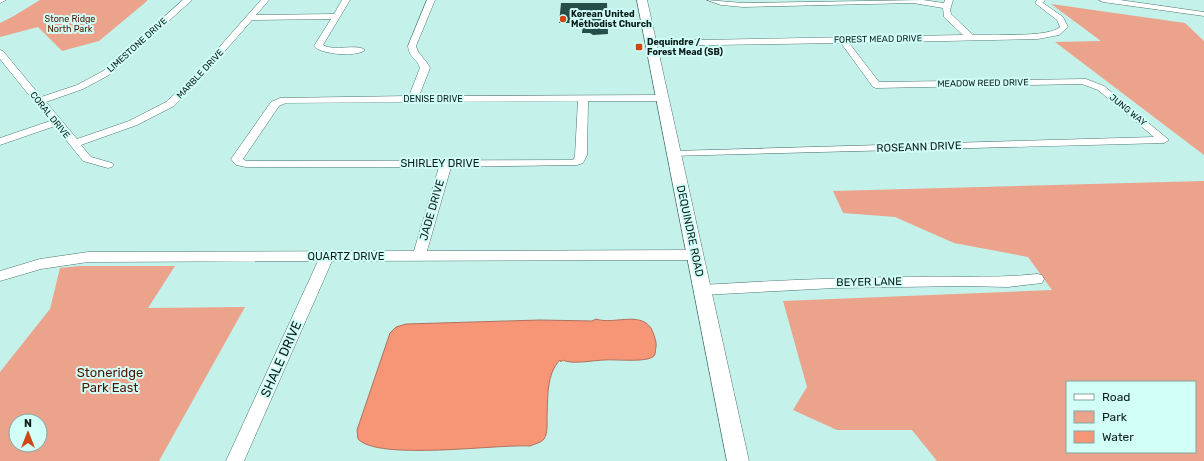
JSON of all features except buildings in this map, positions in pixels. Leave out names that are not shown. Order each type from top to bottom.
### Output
[{"type":"main road","name":"DEQUINDRE ROAD","points":[[642,0],[738,461]]},
{"type":"street","name":"LIMESTONE DRIVE","points":[[39,101],[80,87],[106,73],[188,0]]},
{"type":"street","name":"MARBLE DRIVE","points":[[74,144],[133,123],[170,104],[185,92],[265,0]]},
{"type":"street","points":[[346,0],[318,43],[319,48],[327,50],[361,50]]},
{"type":"street","points":[[413,99],[425,68],[423,63],[413,53],[412,46],[431,0]]},
{"type":"street","points":[[711,0],[721,4],[744,5],[919,2],[949,3],[946,12],[947,15],[970,37]]},
{"type":"street","name":"FOREST MEAD DRIVE","points":[[651,44],[1038,36],[1053,34],[1061,31],[1064,26],[1062,21],[1041,5],[1041,0]]},
{"type":"street","points":[[1103,0],[1204,14]]},
{"type":"street","points":[[249,18],[336,16]]},
{"type":"street","name":"MEADOW REED DRIVE","points":[[843,40],[876,85],[1075,80],[1090,83]]},
{"type":"street","name":"CORAL DRIVE","points":[[0,53],[87,159],[108,165]]},
{"type":"street","name":"JUNG WAY","points":[[1090,83],[1101,88],[1164,140]]},
{"type":"street","name":"DENISE DRIVE","points":[[238,161],[238,156],[275,104],[280,101],[293,99],[662,98]]},
{"type":"street","name":"SHIRLEY DRIVE","points":[[238,161],[246,164],[569,163],[579,161],[581,155],[583,99]]},
{"type":"street","points":[[0,142],[56,122]]},
{"type":"street","name":"ROSEANN DRIVE","points":[[674,154],[1164,140]]},
{"type":"street","name":"JADE DRIVE","points":[[419,256],[446,163]]},
{"type":"street","name":"QUARTZ DRIVE","points":[[0,276],[40,264],[88,257],[695,255]]},
{"type":"street","name":"SHALE DRIVE","points":[[235,461],[327,256]]},
{"type":"street","name":"BEYER LANE","points":[[702,290],[808,286],[834,283],[964,281],[1008,282],[1037,279]]},
{"type":"green space","name":"Stone Ridge North Park","points":[[40,0],[147,1],[99,41],[62,51],[38,27],[0,37],[0,23]]},
{"type":"green space","points":[[1051,4],[1185,23],[1204,41],[1204,155],[1055,42],[1101,41]]},
{"type":"green space","points":[[1204,181],[1204,461],[937,461],[912,430],[837,430],[793,410],[807,387],[783,301],[1052,290],[1028,257],[954,243],[895,217],[843,213],[833,191]]},
{"type":"green space","name":"Stoneridge Park East","points":[[80,266],[175,266],[148,308],[245,307],[159,461],[0,461],[0,372],[50,309],[60,268]]},
{"type":"water","points":[[596,319],[610,321],[633,319],[646,323],[651,328],[655,338],[655,355],[650,358],[638,360],[572,362],[563,360],[561,362],[560,360],[555,366],[550,379],[547,431],[543,440],[530,446],[413,450],[389,449],[370,446],[358,439],[357,430],[390,333],[396,327],[406,324],[540,320],[592,321]]},
{"type":"place","name":"Korean United Methodist Church","points":[[563,19]]},
{"type":"place","name":"Dequindre / Forest Mead (SB)","points":[[639,47]]}]
